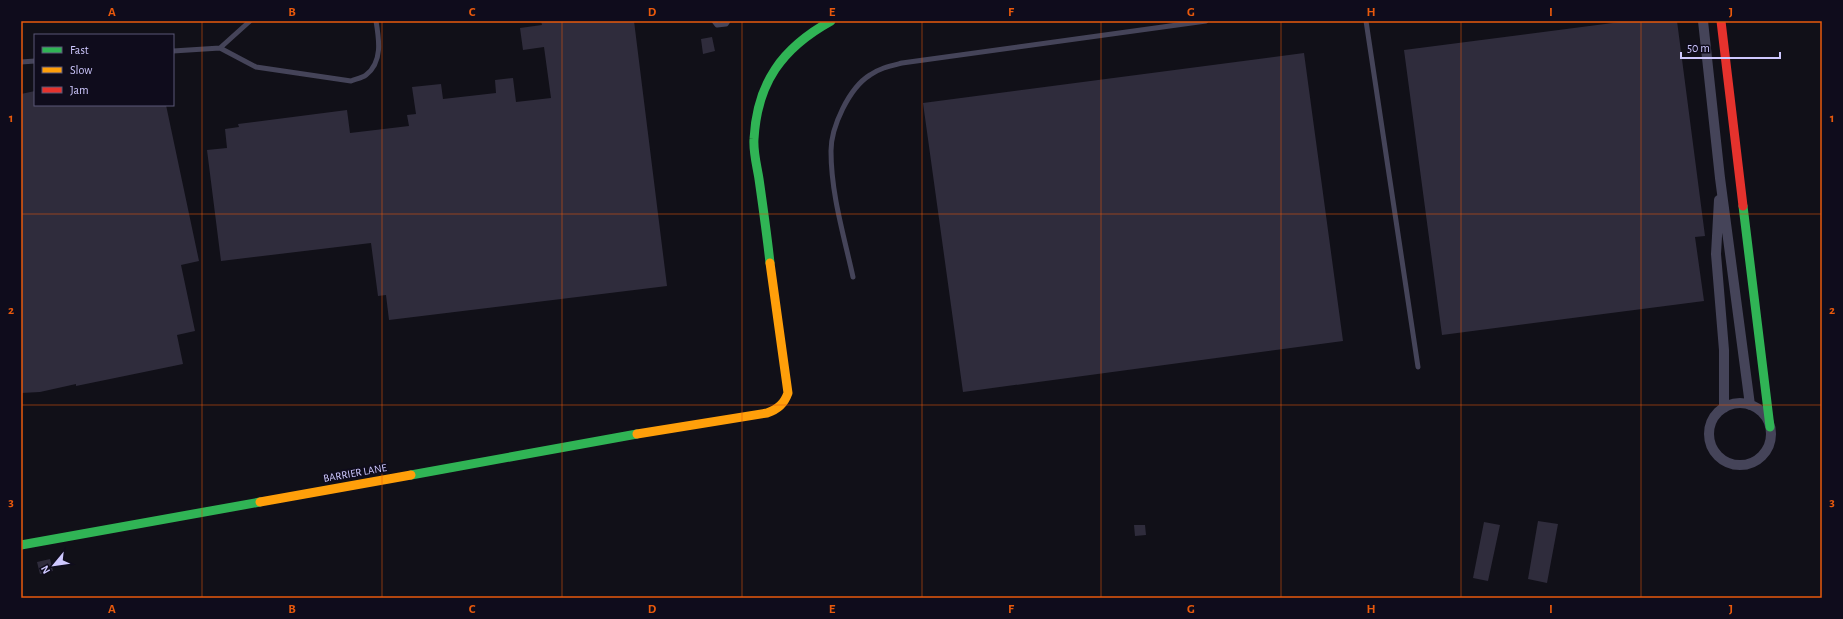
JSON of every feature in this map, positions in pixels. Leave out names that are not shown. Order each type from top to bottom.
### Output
[{"type":"street","name":"BARRIER LANE","points":[[21,546],[694,424],[767,413],[778,409],[785,402],[788,393],[754,141],[756,116],[766,87],[785,54],[802,38],[831,21]]},
{"type":"street","points":[[1703,21],[1720,178],[1750,405]]},
{"type":"street","points":[[1721,21],[1770,427],[1770,437],[1768,447],[1762,455],[1754,461],[1744,464],[1734,464],[1724,461],[1711,446],[1709,436],[1710,426],[1714,416],[1730,404],[1740,403],[1750,405],[1762,414],[1770,427]]},
{"type":"street","points":[[1720,178],[1716,254],[1724,350],[1724,408]]},
{"type":"lane","points":[[220,48],[250,21]]},
{"type":"lane","points":[[174,51],[220,48],[256,67],[351,81],[366,75],[376,64],[379,48],[376,21]]},
{"type":"lane","points":[[714,21],[717,25],[726,24],[728,21]]},
{"type":"lane","points":[[853,278],[836,198],[831,150],[836,125],[843,109],[856,87],[869,76],[883,68],[902,63],[1206,21]]},
{"type":"lane","points":[[1366,21],[1418,367]]},
{"type":"lane","points":[[21,62],[34,62]]},
{"type":"building","points":[[541,21],[634,21],[667,286],[389,320],[386,295],[378,296],[371,243],[221,261],[207,150],[227,148],[225,129],[239,127],[238,124],[347,110],[350,133],[409,126],[407,115],[416,114],[412,87],[441,84],[443,99],[496,93],[495,80],[513,78],[516,102],[551,98],[544,47],[523,50],[520,28],[542,25]]},
{"type":"building","points":[[1628,21],[1677,21],[1705,236],[1695,237],[1704,301],[1442,335],[1404,50]]},
{"type":"building","points":[[712,37],[715,51],[703,54],[701,39]]},
{"type":"building","points":[[1304,53],[1343,341],[963,392],[923,103]]},
{"type":"building","points":[[34,91],[34,106],[166,106],[199,261],[181,265],[195,331],[177,335],[183,364],[76,386],[76,384],[40,392],[21,393],[21,94]]},
{"type":"building","points":[[1538,521],[1558,524],[1547,583],[1528,579]]},
{"type":"building","points":[[1484,522],[1500,525],[1488,581],[1473,578]]},
{"type":"building","points":[[1134,525],[1145,525],[1146,535],[1135,536]]},
{"type":"building","points":[[50,559],[53,571],[40,574],[37,562]]},
{"type":"traffic: fast","points":[[770,263],[754,149],[756,119],[760,101],[775,69],[786,55],[799,43],[831,21]]},
{"type":"traffic: fast","points":[[1743,206],[1770,427]]},
{"type":"traffic: fast","points":[[411,475],[637,434]]},
{"type":"traffic: fast","points":[[21,545],[260,502]]},
{"type":"traffic: slow","points":[[637,434],[767,413],[777,408],[785,400],[788,393],[770,263]]},
{"type":"traffic: slow","points":[[260,502],[411,475]]},
{"type":"traffic: jam","points":[[1721,21],[1743,206]]}]
